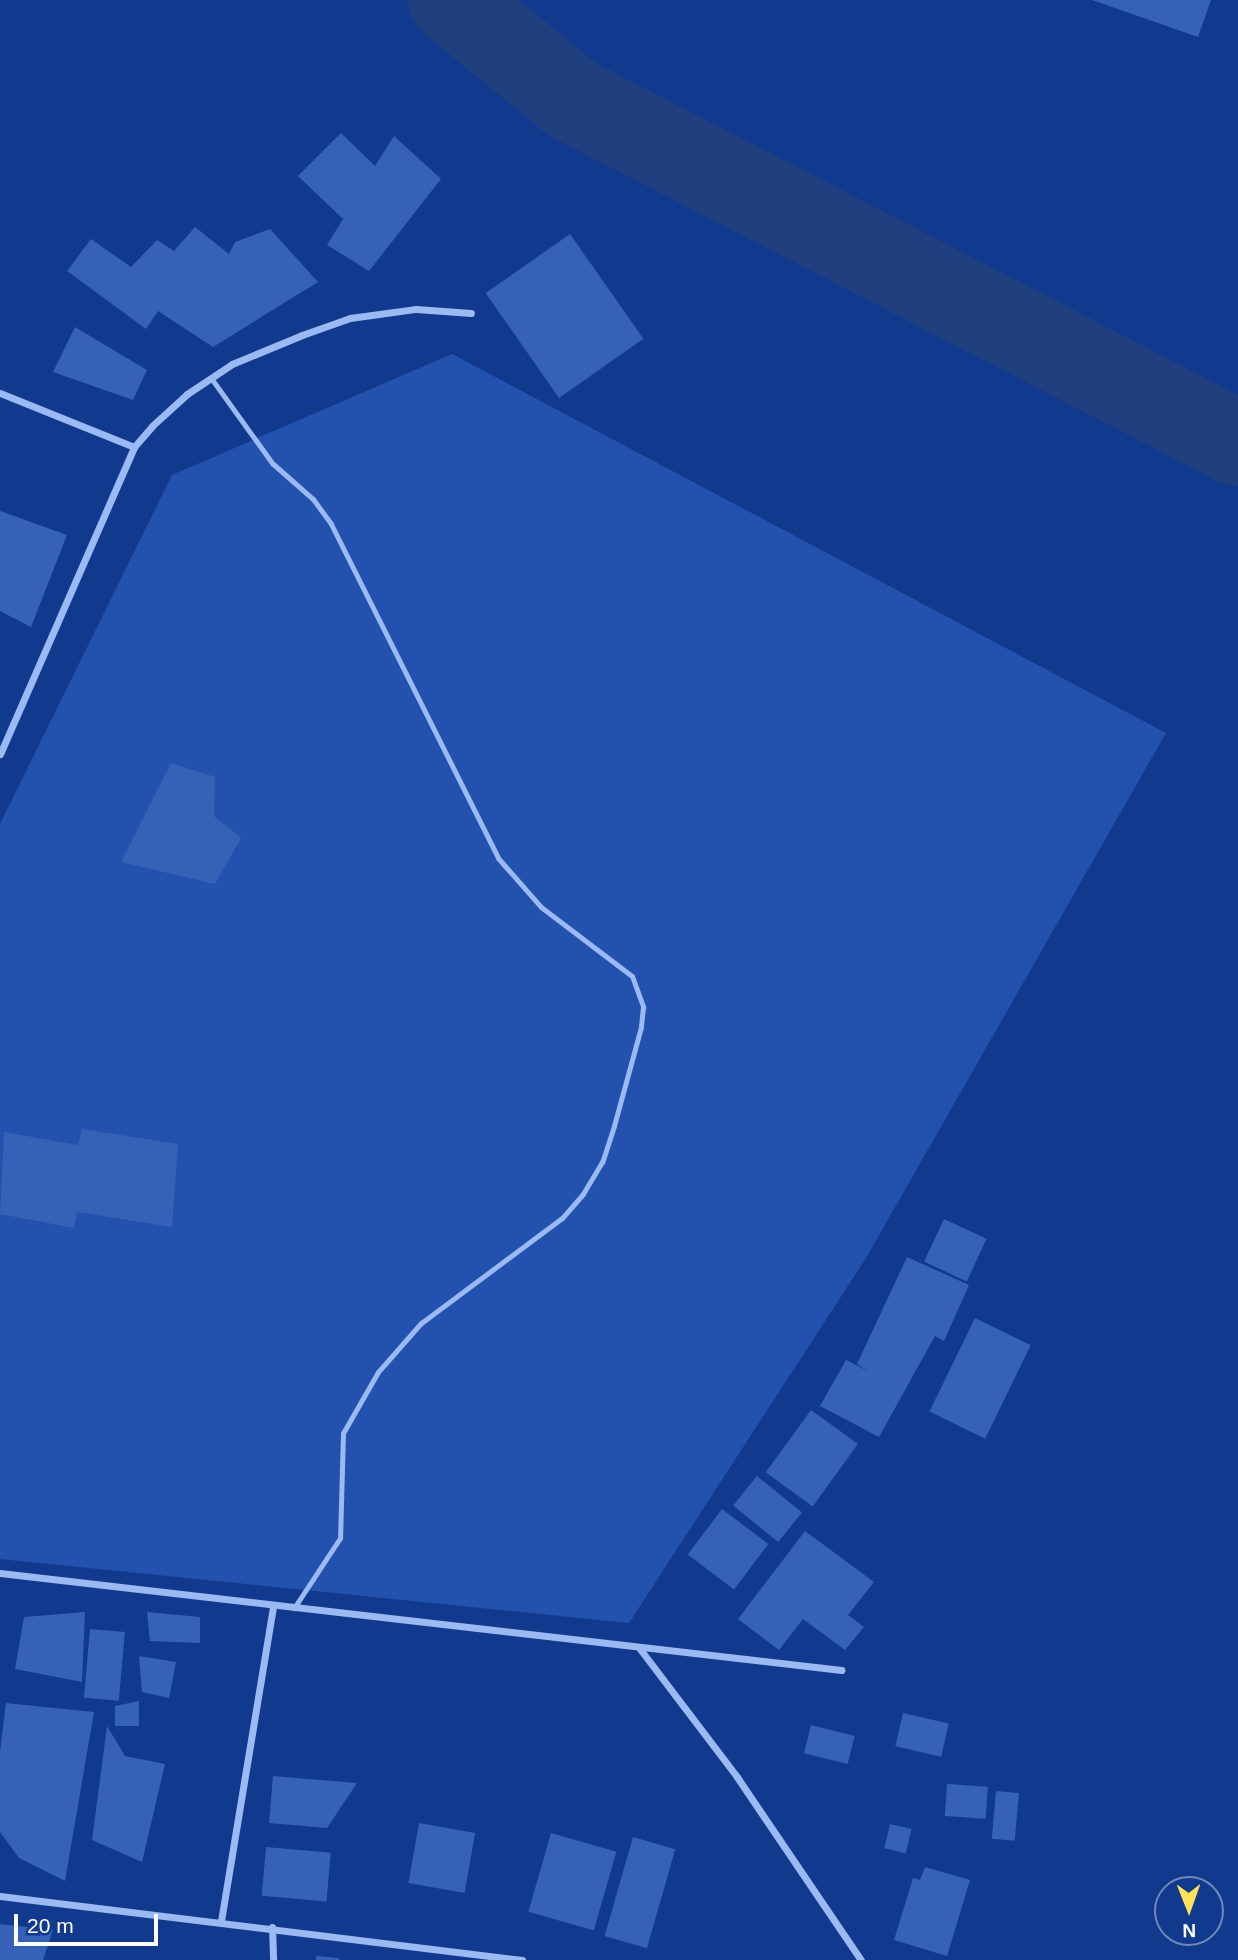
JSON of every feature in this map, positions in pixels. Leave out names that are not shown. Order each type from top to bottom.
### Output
[{"type":"street","points":[[0,754],[134,447],[187,394],[232,364],[350,318],[416,309],[471,313]]},
{"type":"street","points":[[0,393],[134,447]]},
{"type":"street","points":[[0,1573],[273,1607],[841,1670]]},
{"type":"street","points":[[221,1921],[273,1607]]},
{"type":"street","points":[[640,1649],[737,1777],[861,1960]]},
{"type":"street","points":[[0,1896],[272,1927],[522,1960]]},
{"type":"street","points":[[272,1927],[273,1960]]},
{"type":"lane","points":[[211,378],[272,463],[313,499],[331,524],[498,858],[541,907],[632,976],[642,1007],[641,1027],[614,1126],[602,1163],[583,1194],[562,1218],[421,1323],[378,1373],[343,1433],[340,1458],[344,1514],[340,1538],[293,1609]]},
{"type":"shaded area","points":[[452,354],[1166,733],[866,1258],[629,1623],[0,1559],[0,824],[172,475]]},
{"type":"building","points":[[1092,0],[1211,0],[1198,37]]},
{"type":"building","points":[[341,133],[375,166],[394,136],[441,179],[369,271],[327,245],[343,219],[298,176]]},
{"type":"building","points":[[195,227],[229,254],[235,242],[270,229],[318,282],[213,347],[158,311],[146,329],[67,271],[91,239],[131,267],[157,240],[174,251]]},
{"type":"building","points":[[570,234],[643,339],[559,398],[486,293]]},
{"type":"building","points":[[75,327],[147,370],[133,400],[53,372]]},
{"type":"building","points":[[0,511],[67,535],[31,627],[0,611]]},
{"type":"building","points":[[171,763],[215,777],[214,816],[241,838],[215,884],[121,862]]},
{"type":"building","points":[[82,1129],[178,1144],[172,1227],[77,1212],[74,1228],[0,1214],[4,1132],[78,1145]]},
{"type":"building","points":[[944,1219],[987,1239],[967,1281],[924,1262]]},
{"type":"building","points":[[907,1257],[969,1285],[944,1341],[935,1336],[879,1437],[820,1406],[846,1360],[868,1371],[857,1364]]},
{"type":"building","points":[[975,1318],[1031,1345],[985,1439],[929,1411]]},
{"type":"building","points":[[811,1410],[858,1444],[813,1506],[766,1472]]},
{"type":"building","points":[[757,1476],[802,1513],[778,1542],[733,1506]]},
{"type":"building","points":[[722,1509],[768,1544],[734,1589],[688,1555]]},
{"type":"building","points":[[805,1531],[874,1582],[848,1615],[864,1627],[845,1650],[803,1619],[779,1650],[738,1619]]},
{"type":"building","points":[[85,1612],[82,1682],[15,1669],[24,1617]]},
{"type":"building","points":[[147,1612],[200,1617],[200,1643],[150,1641]]},
{"type":"building","points":[[90,1629],[125,1632],[119,1701],[84,1698]]},
{"type":"building","points":[[139,1656],[176,1662],[169,1698],[142,1692]]},
{"type":"building","points":[[139,1701],[139,1726],[115,1726],[115,1706]]},
{"type":"building","points":[[6,1703],[94,1712],[65,1881],[19,1858],[0,1832],[0,1752]]},
{"type":"building","points":[[903,1713],[949,1724],[941,1757],[895,1746]]},
{"type":"building","points":[[811,1725],[855,1736],[848,1764],[804,1753]]},
{"type":"building","points":[[107,1726],[125,1756],[165,1764],[142,1862],[92,1840]]},
{"type":"building","points":[[273,1776],[357,1783],[327,1828],[269,1823]]},
{"type":"building","points":[[947,1784],[988,1787],[986,1819],[945,1816]]},
{"type":"building","points":[[996,1791],[1019,1793],[1015,1841],[992,1839]]},
{"type":"building","points":[[419,1823],[475,1833],[465,1893],[408,1883]]},
{"type":"building","points":[[890,1824],[911,1829],[906,1853],[884,1848]]},
{"type":"building","points":[[551,1833],[616,1852],[594,1931],[528,1912]]},
{"type":"building","points":[[633,1837],[675,1849],[647,1948],[605,1936]]},
{"type":"building","points":[[266,1847],[331,1853],[326,1901],[262,1896]]},
{"type":"building","points":[[925,1867],[970,1880],[947,1956],[894,1940],[913,1878],[920,1880]]},
{"type":"building","points":[[0,1924],[53,1930],[43,1960],[0,1960]]},
{"type":"building","points":[[316,1956],[339,1958],[339,1960],[316,1960]]},
{"type":"waterway","points":[[451,0],[572,99],[1238,443]]}]
